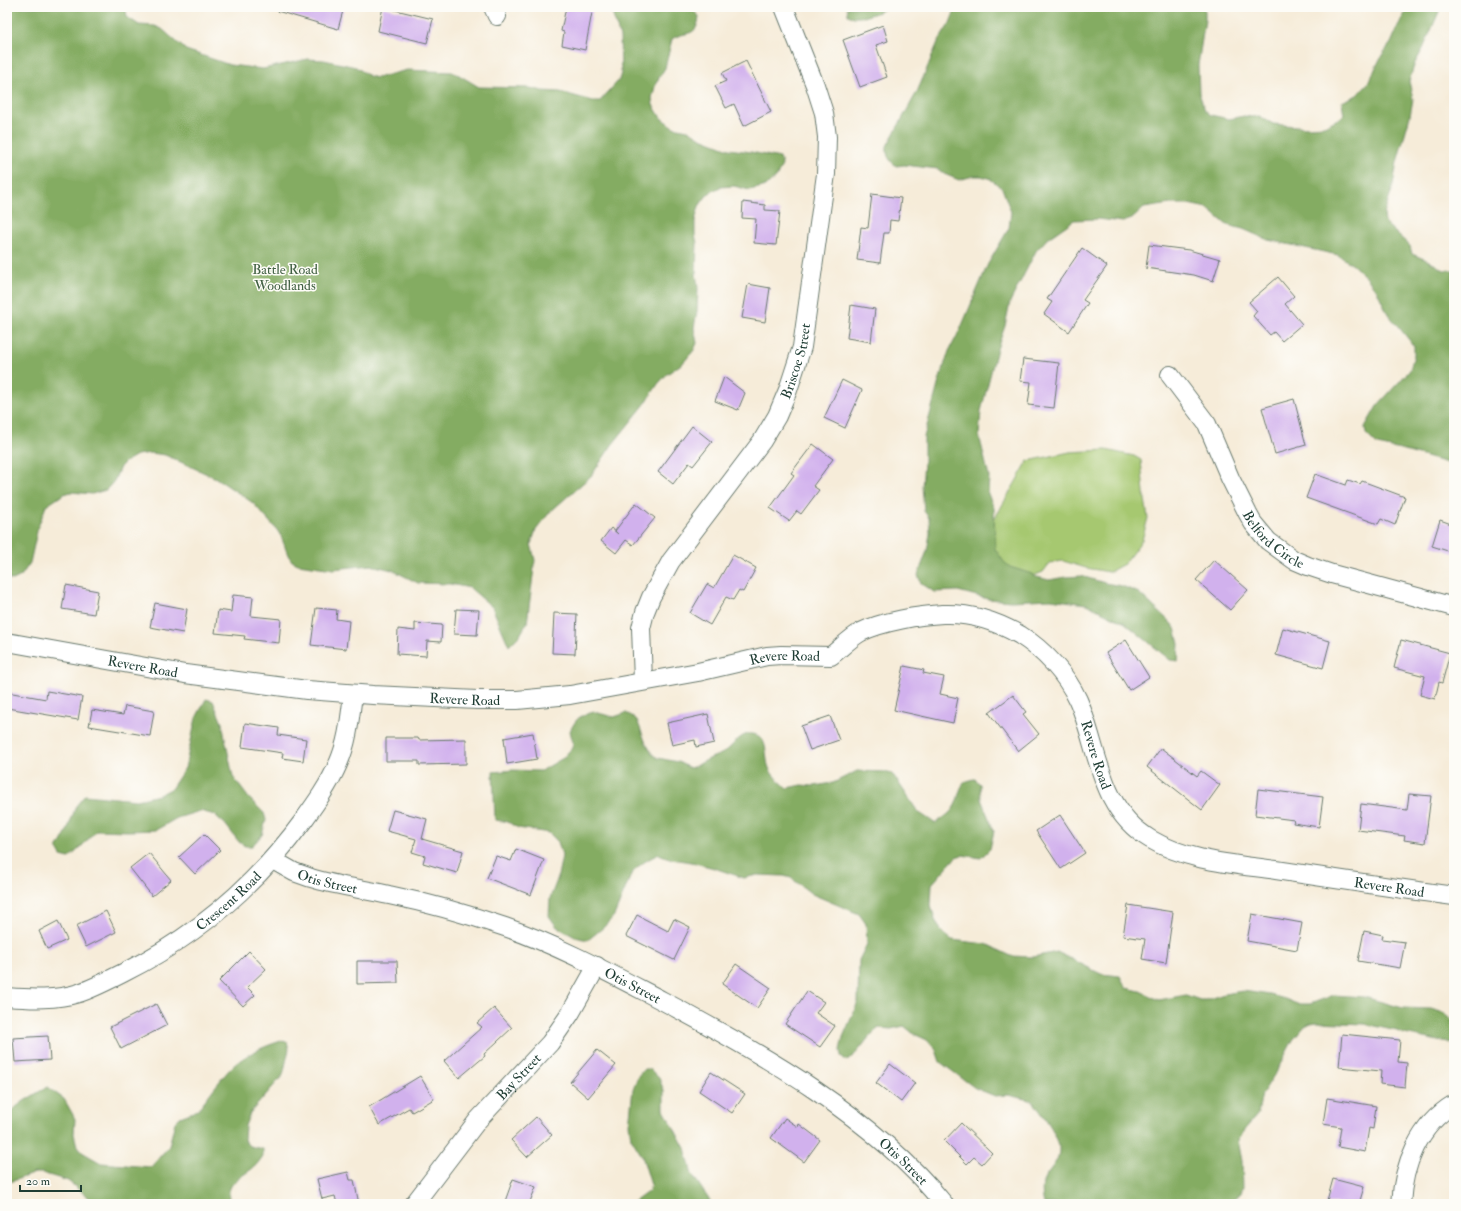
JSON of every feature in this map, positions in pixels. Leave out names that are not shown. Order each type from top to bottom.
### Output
[{"type":"street","name":"Briscoe Street","points":[[643,681],[641,628],[651,597],[672,562],[751,456],[777,416],[788,390],[802,347],[826,174],[827,136],[824,113],[815,85],[784,7]]},
{"type":"street","name":"Belford Circle","points":[[1170,375],[1207,424],[1230,478],[1248,514],[1253,523],[1268,541],[1294,560],[1308,566],[1332,574],[1454,607]]},
{"type":"street","name":"Revere Road","points":[[7,642],[185,674],[307,690],[353,694],[517,700],[570,695],[698,672],[767,656],[831,656],[854,637],[877,626],[928,615],[946,614],[971,616],[987,620],[1016,633],[1038,649],[1061,673],[1070,686],[1082,710],[1100,771],[1110,796],[1118,810],[1132,826],[1149,839],[1166,848],[1198,857],[1346,881],[1454,896]]},
{"type":"street","name":"Crescent Road","points":[[7,997],[46,998],[78,993],[102,983],[136,967],[168,949],[228,903],[273,860],[322,795],[337,766],[346,743],[353,694]]},
{"type":"street","name":"Otis Street","points":[[273,860],[307,877],[349,888],[426,903],[498,925],[540,940],[597,966],[708,1025],[800,1081],[860,1123],[892,1149],[919,1175],[944,1204]]},
{"type":"street","name":"Bay Street","points":[[414,1204],[478,1120],[550,1043],[570,1014],[597,966]]},
{"type":"street","points":[[1401,1204],[1405,1177],[1415,1145],[1424,1131],[1436,1118],[1454,1104]]},
{"type":"green space","name":"Battle Road Woodlands","points":[[7,7],[128,7],[126,10],[127,17],[139,25],[155,26],[162,29],[186,50],[230,65],[263,69],[308,59],[324,60],[356,67],[369,76],[376,78],[407,70],[452,72],[479,87],[530,88],[543,91],[560,92],[593,101],[600,101],[619,80],[621,73],[620,37],[610,7],[689,7],[699,16],[696,28],[693,31],[672,39],[665,68],[656,83],[652,98],[653,105],[661,118],[673,127],[688,130],[701,138],[729,149],[780,158],[782,165],[776,178],[763,187],[749,190],[734,186],[720,187],[708,194],[699,206],[695,221],[695,235],[697,243],[696,273],[698,288],[697,311],[694,328],[697,343],[694,350],[683,363],[667,374],[658,384],[645,404],[612,445],[591,476],[550,512],[536,530],[531,544],[535,560],[527,623],[520,635],[509,646],[492,607],[470,588],[450,584],[418,583],[392,570],[371,565],[334,569],[298,564],[292,561],[288,555],[281,536],[277,530],[253,503],[216,478],[165,455],[151,453],[137,455],[125,462],[120,467],[114,481],[106,490],[92,494],[71,492],[64,494],[46,506],[38,527],[30,563],[21,576],[13,580],[7,579]]},
{"type":"green space","points":[[847,7],[888,7],[874,14],[863,17],[852,17],[848,15]]},
{"type":"green space","points":[[956,7],[1201,7],[1205,10],[1205,20],[1198,65],[1199,93],[1205,110],[1211,115],[1229,119],[1244,116],[1259,116],[1273,124],[1308,127],[1324,126],[1344,116],[1342,102],[1357,95],[1368,83],[1382,55],[1391,43],[1401,20],[1409,7],[1441,7],[1423,49],[1415,63],[1409,81],[1413,99],[1410,116],[1397,162],[1392,190],[1384,214],[1385,223],[1410,246],[1412,254],[1429,261],[1444,270],[1454,270],[1454,465],[1377,445],[1366,434],[1365,427],[1377,406],[1410,370],[1414,355],[1414,347],[1388,314],[1377,291],[1366,277],[1353,265],[1338,255],[1268,240],[1243,229],[1227,225],[1207,208],[1188,204],[1171,204],[1144,208],[1132,219],[1123,222],[1098,219],[1074,220],[1047,239],[1036,251],[1010,302],[1005,326],[997,349],[981,411],[979,435],[989,477],[988,494],[994,508],[995,549],[1004,562],[1010,567],[1032,574],[1033,576],[1049,580],[1081,576],[1122,586],[1139,593],[1175,628],[1179,644],[1178,661],[1170,660],[1125,623],[1086,604],[1051,599],[1011,601],[988,599],[958,591],[934,592],[921,583],[918,575],[927,551],[930,533],[929,518],[924,511],[922,487],[924,437],[939,381],[949,351],[960,330],[988,264],[1009,228],[1011,212],[1002,188],[989,178],[973,176],[959,180],[944,174],[938,169],[904,165],[896,166],[890,160],[888,155],[887,146],[917,92],[938,42],[950,23]]},
{"type":"green space","points":[[1106,450],[1134,456],[1141,460],[1148,518],[1142,540],[1124,564],[1109,572],[1086,568],[1063,561],[1050,563],[1043,572],[1033,576],[999,565],[986,533],[1028,461],[1070,452]]},
{"type":"green space","points":[[206,699],[213,701],[222,723],[233,777],[248,797],[264,813],[266,820],[262,835],[252,846],[245,846],[239,842],[225,824],[215,815],[200,811],[177,818],[156,830],[97,830],[69,858],[61,856],[57,849],[67,831],[76,806],[85,795],[137,800],[159,795],[171,789],[185,768],[196,718]]},
{"type":"green space","points":[[594,712],[614,717],[626,713],[632,716],[637,720],[652,754],[658,758],[678,762],[690,768],[724,752],[741,737],[753,734],[762,739],[764,743],[770,771],[787,788],[801,785],[814,786],[833,783],[857,771],[889,772],[894,776],[918,812],[935,823],[952,810],[962,785],[969,780],[975,779],[980,784],[981,799],[994,831],[990,849],[981,858],[962,855],[956,857],[932,884],[931,905],[935,920],[942,932],[952,940],[986,944],[1011,956],[1033,957],[1057,952],[1101,974],[1120,976],[1126,988],[1140,991],[1159,1000],[1186,995],[1200,1000],[1206,1000],[1224,994],[1243,991],[1270,995],[1297,1004],[1310,1004],[1334,995],[1364,997],[1403,1008],[1431,1009],[1444,1013],[1454,1021],[1454,1042],[1448,1043],[1365,1024],[1311,1023],[1305,1026],[1293,1040],[1262,1094],[1258,1114],[1238,1140],[1242,1161],[1243,1187],[1241,1193],[1232,1201],[1213,1202],[1211,1204],[1044,1204],[1042,1190],[1043,1183],[1045,1177],[1057,1160],[1059,1147],[1058,1141],[1052,1129],[1033,1101],[1008,1095],[995,1096],[975,1088],[940,1062],[936,1050],[927,1040],[914,1034],[904,1026],[891,1029],[879,1028],[870,1036],[852,1058],[847,1061],[841,1056],[840,1050],[843,1037],[858,1002],[859,960],[867,944],[866,924],[859,914],[812,894],[791,878],[784,876],[757,875],[744,878],[691,862],[671,859],[659,854],[634,871],[614,916],[604,927],[588,940],[575,937],[557,927],[549,916],[550,898],[557,880],[562,855],[558,842],[549,833],[518,828],[508,822],[495,820],[493,772],[513,770],[541,771],[563,758],[572,748],[573,743],[570,731],[575,723],[582,716]]},
{"type":"green space","points":[[281,1041],[287,1042],[289,1049],[283,1075],[250,1113],[245,1126],[244,1140],[249,1146],[263,1149],[263,1156],[254,1167],[238,1179],[231,1187],[229,1197],[231,1204],[97,1204],[68,1181],[42,1173],[35,1173],[7,1183],[7,1114],[24,1101],[47,1087],[64,1099],[72,1113],[75,1119],[74,1134],[77,1146],[82,1152],[101,1163],[151,1167],[169,1146],[175,1122],[180,1117],[199,1108],[235,1064],[260,1049]]},
{"type":"green space","points":[[644,1069],[650,1069],[659,1078],[664,1091],[664,1110],[685,1148],[692,1174],[712,1204],[631,1204],[649,1191],[651,1185],[642,1156],[631,1138],[629,1124],[633,1089],[638,1076]]},
{"type":"building","points":[[277,7],[344,7],[338,29],[277,11]]},
{"type":"building","points":[[383,7],[433,19],[427,43],[378,31]]},
{"type":"building","points":[[566,7],[593,7],[585,50],[562,45],[564,32],[561,31]]},
{"type":"building","points":[[883,25],[888,41],[876,45],[887,77],[860,87],[843,40]]},
{"type":"building","points":[[746,61],[771,112],[744,126],[734,104],[726,108],[715,86],[726,81],[722,73]]},
{"type":"building","points":[[872,194],[901,198],[898,221],[890,220],[889,233],[884,233],[880,263],[857,260],[861,227],[868,228]]},
{"type":"building","points":[[743,202],[765,205],[765,210],[780,211],[776,245],[754,243],[756,219],[742,218]]},
{"type":"building","points":[[1149,245],[1189,250],[1220,259],[1213,281],[1194,275],[1146,268]]},
{"type":"building","points":[[1082,248],[1107,266],[1083,300],[1088,303],[1069,332],[1044,314],[1052,302],[1047,299]]},
{"type":"building","points":[[1278,277],[1294,296],[1285,304],[1302,324],[1282,341],[1274,332],[1270,335],[1253,316],[1257,311],[1249,302]]},
{"type":"building","points":[[748,284],[770,288],[765,322],[742,318]]},
{"type":"building","points":[[851,305],[875,309],[871,342],[847,338]]},
{"type":"building","points":[[1023,359],[1059,363],[1054,408],[1028,405],[1031,382],[1020,381]]},
{"type":"building","points":[[724,377],[745,393],[738,410],[715,401]]},
{"type":"building","points":[[842,380],[862,390],[845,428],[824,418]]},
{"type":"building","points":[[1294,399],[1306,445],[1275,454],[1262,408]]},
{"type":"building","points":[[692,426],[712,442],[693,466],[689,463],[673,484],[658,472]]},
{"type":"building","points":[[813,444],[833,459],[813,486],[819,490],[801,514],[797,511],[789,521],[770,508],[794,475],[791,473]]},
{"type":"building","points":[[1315,474],[1346,485],[1348,480],[1360,484],[1362,481],[1405,497],[1395,525],[1381,519],[1378,524],[1306,498]]},
{"type":"building","points":[[636,503],[655,518],[633,545],[626,540],[616,553],[601,541],[611,528],[618,534],[615,531]]},
{"type":"building","points":[[1440,520],[1454,525],[1454,553],[1432,546]]},
{"type":"building","points":[[733,555],[756,568],[743,592],[739,590],[733,600],[726,597],[710,625],[690,613],[707,584],[714,588]]},
{"type":"building","points":[[1214,560],[1248,590],[1230,610],[1196,580]]},
{"type":"building","points":[[66,585],[98,591],[94,614],[62,609]]},
{"type":"building","points":[[233,595],[253,597],[251,616],[281,619],[279,643],[244,639],[245,636],[215,633],[218,610],[231,612]]},
{"type":"building","points":[[155,603],[187,609],[183,633],[150,627]]},
{"type":"building","points":[[316,608],[337,610],[336,619],[349,621],[346,649],[311,645]]},
{"type":"building","points":[[456,609],[479,610],[477,635],[454,634]]},
{"type":"building","points":[[554,613],[577,614],[575,654],[552,653]]},
{"type":"building","points":[[415,623],[442,625],[441,642],[427,641],[426,656],[397,654],[398,629],[415,631]]},
{"type":"building","points":[[1283,628],[1330,641],[1323,668],[1276,655]]},
{"type":"building","points":[[1126,640],[1149,677],[1129,690],[1106,653]]},
{"type":"building","points":[[1401,640],[1450,653],[1442,683],[1439,682],[1435,699],[1420,695],[1425,676],[1394,668]]},
{"type":"building","points":[[904,666],[924,670],[923,673],[944,677],[940,694],[958,698],[953,723],[894,710]]},
{"type":"building","points":[[47,691],[82,697],[78,720],[7,708],[7,692],[46,699]]},
{"type":"building","points":[[1013,695],[1026,712],[1023,714],[1039,734],[1018,751],[989,713]]},
{"type":"building","points":[[125,706],[154,711],[150,736],[89,726],[92,710],[123,715]]},
{"type":"building","points":[[708,714],[714,743],[696,747],[695,740],[672,745],[667,723]]},
{"type":"building","points":[[830,716],[839,740],[810,750],[801,726]]},
{"type":"building","points":[[245,723],[279,728],[278,735],[306,739],[303,761],[282,758],[283,753],[242,747]]},
{"type":"building","points":[[533,733],[537,759],[507,764],[504,738]]},
{"type":"building","points":[[386,738],[418,738],[419,740],[466,739],[466,764],[419,765],[419,761],[386,761]]},
{"type":"building","points":[[1161,748],[1197,776],[1201,771],[1220,785],[1202,810],[1147,767]]},
{"type":"building","points":[[1258,789],[1323,797],[1319,827],[1293,823],[1294,820],[1255,815]]},
{"type":"building","points":[[1409,794],[1431,796],[1425,843],[1404,840],[1405,836],[1358,830],[1361,804],[1407,810]]},
{"type":"building","points":[[393,810],[427,819],[422,839],[463,851],[457,873],[423,863],[425,856],[412,852],[416,839],[387,831]]},
{"type":"building","points":[[1060,815],[1085,853],[1061,869],[1036,831]]},
{"type":"building","points":[[204,834],[220,850],[195,874],[179,857]]},
{"type":"building","points":[[516,849],[544,860],[531,895],[487,878],[496,856],[511,861]]},
{"type":"building","points":[[149,853],[171,880],[152,896],[130,868]]},
{"type":"building","points":[[1128,905],[1173,912],[1166,963],[1142,959],[1145,939],[1123,936]]},
{"type":"building","points":[[106,911],[116,932],[86,947],[76,926]]},
{"type":"building","points":[[1252,914],[1302,923],[1297,950],[1247,941]]},
{"type":"building","points":[[637,915],[668,931],[674,919],[690,927],[674,960],[626,936]]},
{"type":"building","points":[[58,921],[67,940],[47,949],[39,931]]},
{"type":"building","points":[[1364,931],[1383,935],[1382,939],[1405,942],[1400,968],[1358,961]]},
{"type":"building","points":[[249,951],[266,969],[247,987],[255,995],[243,1006],[219,981]]},
{"type":"building","points":[[357,961],[397,961],[398,983],[357,984]]},
{"type":"building","points":[[736,964],[771,988],[757,1008],[722,984]]},
{"type":"building","points":[[807,991],[824,1002],[816,1013],[835,1026],[820,1047],[785,1024]]},
{"type":"building","points":[[156,1004],[167,1025],[121,1049],[110,1027]]},
{"type":"building","points":[[494,1008],[512,1028],[484,1054],[485,1056],[459,1078],[444,1061],[482,1027],[477,1023]]},
{"type":"building","points":[[1342,1034],[1400,1040],[1398,1062],[1407,1063],[1405,1087],[1380,1084],[1381,1071],[1339,1067]]},
{"type":"building","points":[[48,1036],[50,1060],[15,1062],[13,1038]]},
{"type":"building","points":[[597,1050],[616,1065],[588,1098],[570,1082]]},
{"type":"building","points":[[890,1064],[915,1083],[901,1102],[876,1083]]},
{"type":"building","points":[[711,1072],[745,1094],[732,1113],[699,1091]]},
{"type":"building","points":[[420,1076],[434,1099],[412,1112],[409,1108],[379,1125],[369,1107]]},
{"type":"building","points":[[1327,1098],[1376,1106],[1373,1129],[1369,1128],[1365,1152],[1338,1147],[1341,1127],[1323,1124]]},
{"type":"building","points":[[536,1117],[552,1135],[527,1157],[511,1140]]},
{"type":"building","points":[[785,1118],[798,1127],[799,1124],[820,1140],[804,1162],[771,1138]]},
{"type":"building","points":[[961,1123],[992,1153],[982,1164],[974,1157],[967,1164],[944,1141]]},
{"type":"building","points":[[348,1172],[350,1180],[354,1180],[359,1204],[337,1204],[335,1196],[322,1199],[317,1179]]},
{"type":"building","points":[[513,1179],[536,1187],[529,1204],[504,1204]]},
{"type":"building","points":[[1333,1179],[1364,1187],[1359,1204],[1326,1204]]}]
